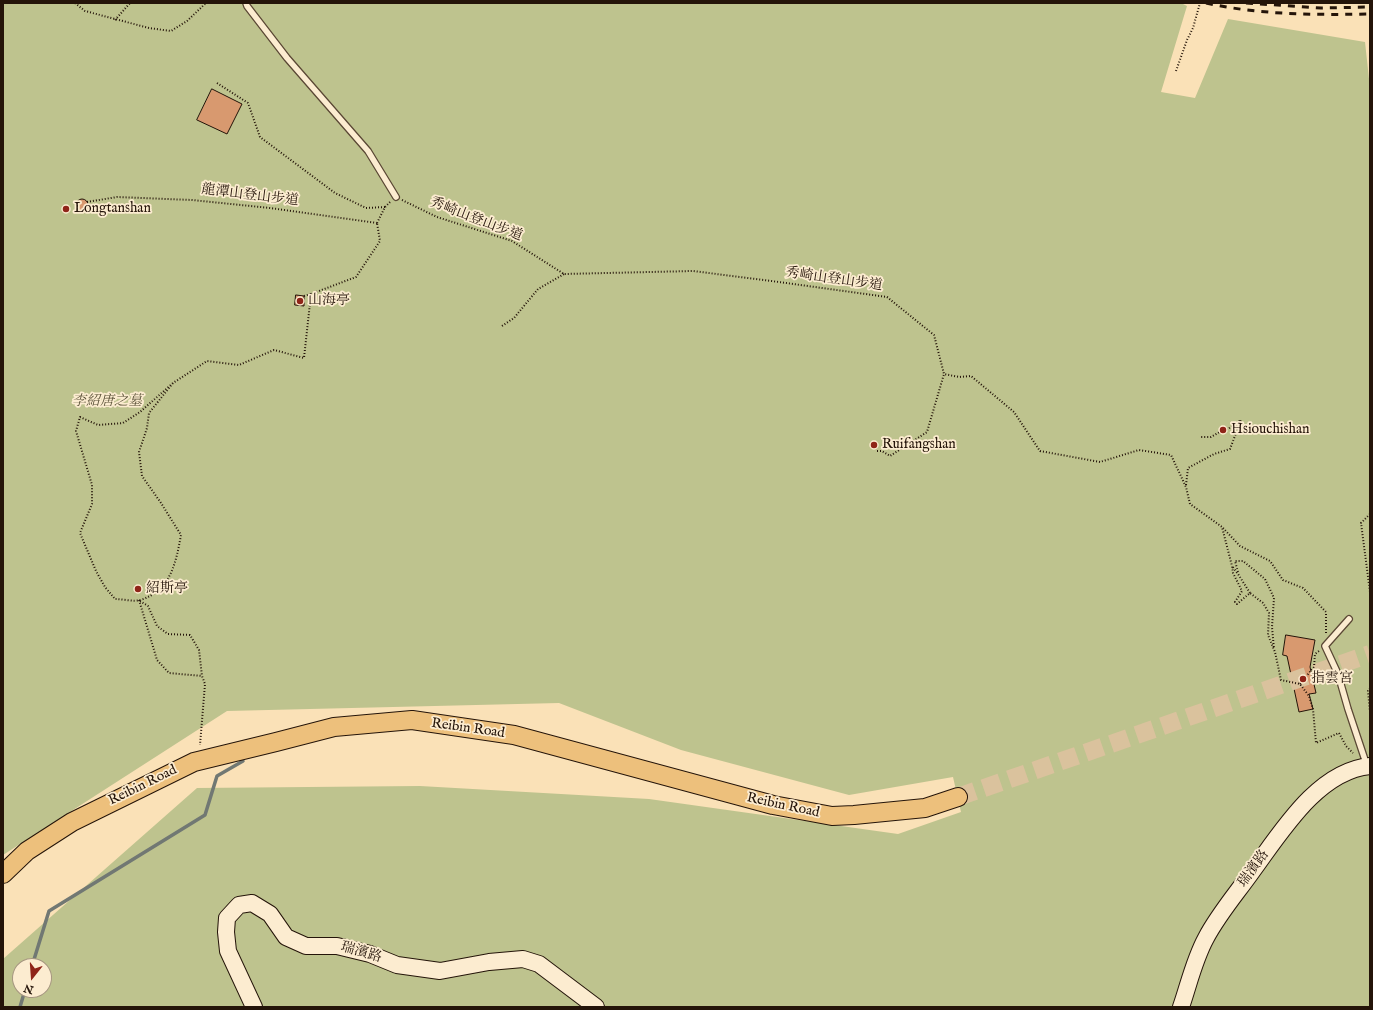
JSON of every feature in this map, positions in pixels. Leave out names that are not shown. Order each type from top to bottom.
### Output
[{"type":"main road","name":"Reibin Road","points":[[3,874],[27,851],[72,822],[194,762],[334,727],[412,720],[514,735],[773,805],[832,816],[861,815],[925,808],[958,797]]},
{"type":"street","name":"瑞濱路","points":[[1181,1007],[1193,969],[1206,938],[1288,822],[1318,791],[1333,779],[1350,771],[1369,766]]},
{"type":"street","name":"瑞濱路","points":[[254,1007],[228,950],[226,932],[227,918],[239,905],[252,903],[270,914],[286,937],[306,946],[337,946],[370,954],[397,964],[440,971],[489,962],[523,959],[539,964],[596,1007]]},
{"type":"lane","points":[[246,3],[287,58],[368,151],[396,197]]},
{"type":"lane","points":[[1349,619],[1325,646],[1338,674],[1348,709],[1369,766]]},
{"type":"path","points":[[75,3],[85,12],[149,28],[171,31],[187,21],[206,3]]},
{"type":"path","points":[[115,20],[130,3]]},
{"type":"path","points":[[1176,71],[1193,28],[1200,3]]},
{"type":"path","points":[[217,83],[248,102],[260,137],[335,193],[366,208],[386,207]]},
{"type":"path","name":"龍潭山登山步道","points":[[88,202],[116,197],[192,200],[270,208],[377,223]]},
{"type":"path","points":[[304,296],[356,277],[380,241],[377,223],[386,207],[396,197]]},
{"type":"path","name":"秀崎山登山步道","points":[[396,197],[437,217],[512,241],[564,274],[692,271],[887,297],[934,335],[944,374]]},
{"type":"path","points":[[502,326],[514,318],[538,289],[564,274]]},
{"type":"path","points":[[173,383],[149,413],[147,428],[139,452],[142,476],[161,503],[180,535],[177,552],[170,577],[158,592],[140,600],[116,599],[105,587],[96,571],[80,533],[92,504],[92,485],[76,431],[80,417],[98,425],[123,424],[140,412],[173,383],[207,361],[238,365],[274,350],[304,358],[311,294]]},
{"type":"path","points":[[877,452],[882,451],[890,456],[927,432],[944,374],[959,377],[971,376],[1014,412],[1040,451],[1100,462],[1139,450],[1171,455],[1186,487],[1190,504],[1222,527],[1240,546],[1270,561],[1283,580],[1303,588],[1326,612],[1325,646],[1316,654],[1314,667],[1300,684]]},
{"type":"path","points":[[1186,487],[1188,468],[1214,454],[1230,449],[1240,420],[1228,429],[1223,430],[1211,437],[1200,437]]},
{"type":"path","points":[[1370,514],[1361,523],[1370,592]]},
{"type":"path","points":[[1222,527],[1233,573],[1242,591],[1235,602],[1237,604],[1250,593]]},
{"type":"path","points":[[1238,574],[1235,561],[1243,561],[1265,579],[1274,598],[1272,627],[1275,652],[1281,680],[1300,684],[1309,696],[1316,743],[1339,733],[1346,746],[1369,766]]},
{"type":"path","points":[[1232,566],[1250,593],[1263,603],[1269,613],[1268,635],[1275,652]]},
{"type":"path","points":[[140,600],[158,660],[169,673],[202,676]]},
{"type":"path","points":[[140,600],[148,606],[157,626],[168,634],[190,635],[199,650],[202,676],[205,684],[201,724],[201,742],[194,762]]},
{"type":"path","points":[[1370,688],[1368,691],[1370,712]]},
{"type":"green space","name":"李紹唐之墓","points":[[3,3],[1181,3],[1187,6],[1161,92],[1195,98],[1228,19],[1365,42],[1370,88],[1370,1007],[3,1007],[3,959],[197,788],[420,786],[649,799],[898,834],[961,812],[953,777],[849,795],[681,750],[559,703],[227,711],[3,855]]},
{"type":"building","points":[[212,89],[242,104],[227,134],[197,120]]},
{"type":"building","points":[[84,199],[87,200],[87,210],[80,211],[77,210],[76,203],[77,200]]},
{"type":"building","name":"山海亭","points":[[296,295],[304,296],[304,306],[295,305]]},
{"type":"building","points":[[1286,635],[1315,640],[1310,667],[1316,693],[1309,694],[1313,709],[1299,712],[1287,656],[1283,655]]},
{"type":"waterway","points":[[34,958],[49,911],[205,815],[217,776],[243,761]]},
{"type":"waterway","points":[[20,1007],[23,998]]},
{"type":"tunnel","points":[[958,797],[1370,654]]},
{"type":"railway","points":[[1206,3],[1267,12],[1308,14],[1370,14]]},
{"type":"railway","points":[[1246,3],[1321,8],[1370,7]]},
{"type":"place","name":"Longtanshan","points":[[66,209]]},
{"type":"place","name":"山海亭","points":[[300,301]]},
{"type":"place","name":"Hsiouchishan","points":[[1223,430]]},
{"type":"place","name":"Ruifangshan","points":[[874,445]]},
{"type":"place","name":"紹斯亭","points":[[138,589]]},
{"type":"place","name":"指雲宮","points":[[1303,679]]}]
